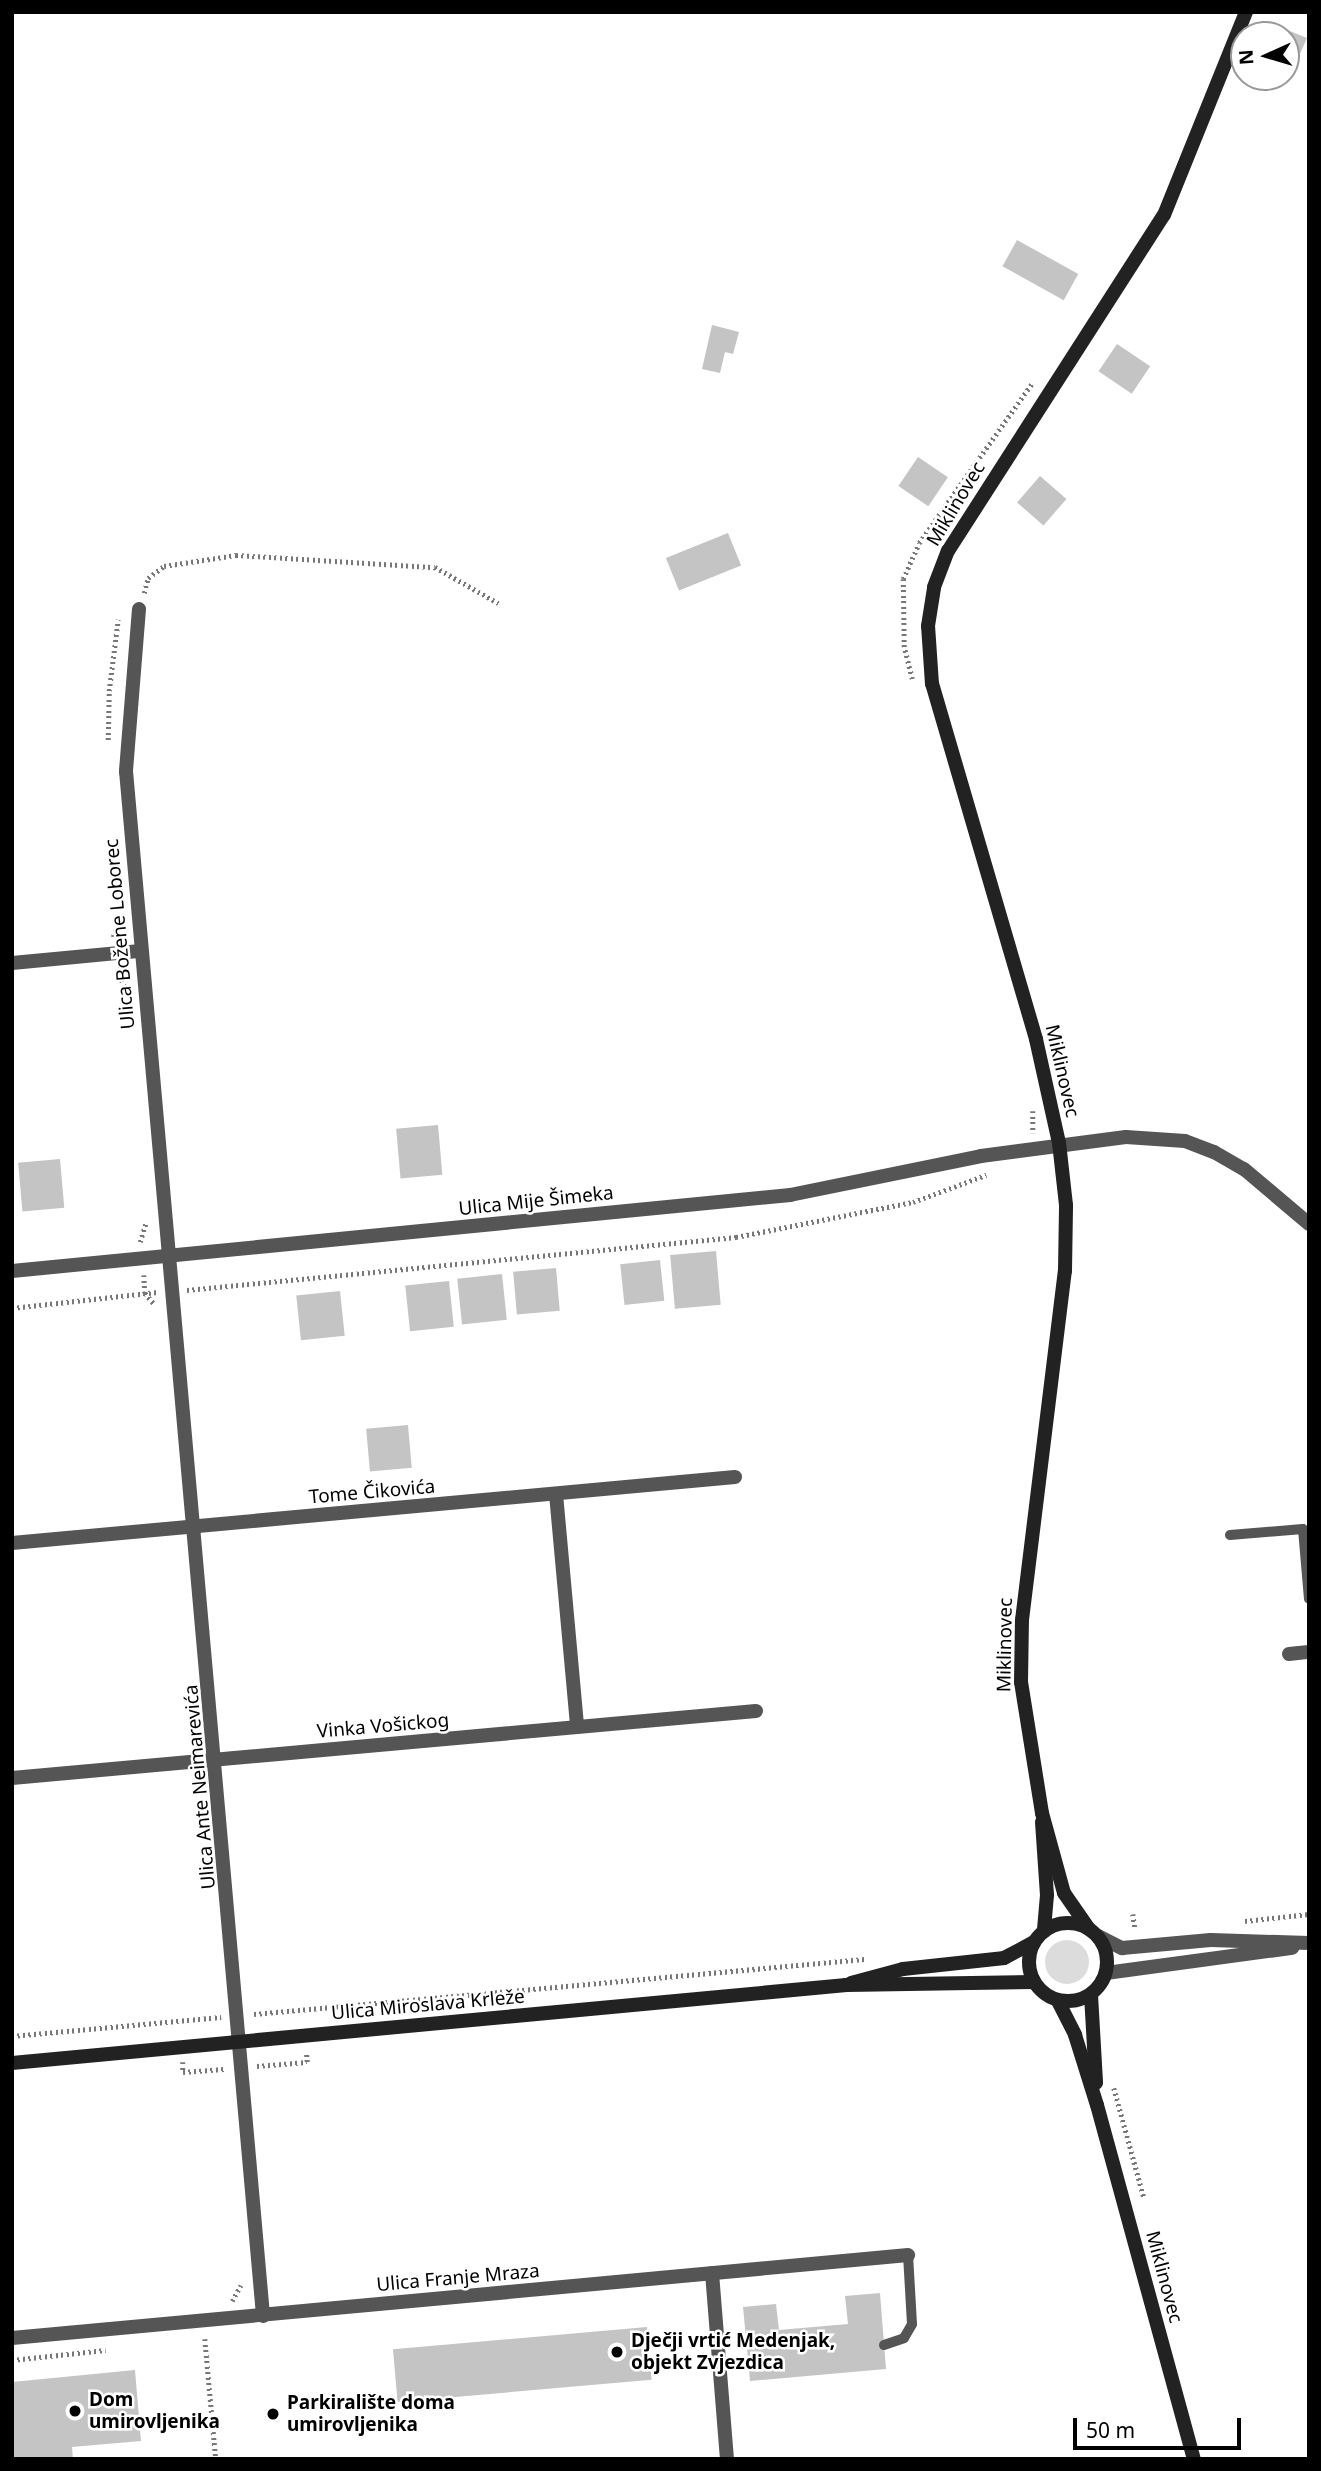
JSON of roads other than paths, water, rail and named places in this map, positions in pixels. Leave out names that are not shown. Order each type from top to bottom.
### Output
[{"type":"main road","name":"Miklinovec","points":[[1040,1936],[1048,1907],[1042,1813],[1024,1710],[1020,1650],[1065,1271],[1066,1205],[1059,1143],[1029,1013],[932,684],[927,654],[934,587],[948,551],[1164,215],[1246,12]]},
{"type":"main road","name":"Miklinovec","points":[[1042,1813],[1070,1906],[1094,1933]]},
{"type":"main road","points":[[1068,1923],[1094,1933],[1105,1948],[1106,1973],[1091,1995],[1058,2001],[1034,1982],[1029,1961],[1040,1936],[1068,1923]]},
{"type":"main road","name":"Ulica Miroslava Krleže","points":[[846,1985],[903,1969],[1004,1958],[1040,1936]]},
{"type":"main road","name":"Ulica Miroslava Krleže","points":[[12,2063],[846,1985],[1034,1982]]},
{"type":"main road","name":"Miklinovec","points":[[1091,1995],[1097,2105]]},
{"type":"main road","name":"Miklinovec","points":[[1058,2001],[1075,2035],[1097,2105],[1194,2459]]},
{"type":"street","name":"Ulica Božene Loborec","points":[[139,609],[126,771],[140,951],[170,1256]]},
{"type":"street","points":[[12,963],[140,951]]},
{"type":"street","name":"Miklinovec","points":[[1059,1143],[1126,1137],[1185,1141],[1244,1169],[1309,1224]]},
{"type":"street","name":"Ulica Mije Šimeka","points":[[12,1271],[790,1195],[1059,1143]]},
{"type":"street","name":"Ulica Ante Neimarevića","points":[[170,1256],[217,1760],[263,2316]]},
{"type":"street","name":"Tome Čikovića","points":[[12,1543],[735,1477]]},
{"type":"street","points":[[556,1494],[577,1727]]},
{"type":"street","points":[[1289,1654],[1309,1652]]},
{"type":"street","name":"Vinka Vošickog","points":[[12,1778],[756,1711]]},
{"type":"street","points":[[1094,1933],[1122,1948],[1225,1940],[1309,1944]]},
{"type":"street","points":[[1106,1973],[1309,1944]]},
{"type":"street","name":"Ulica Franje Mraza","points":[[12,2338],[908,2255]]},
{"type":"street","points":[[712,2273],[727,2459]]},
{"type":"lane","points":[[1230,1535],[1303,1529],[1309,1599]]},
{"type":"lane","points":[[884,2344],[904,2338],[912,2324],[908,2255]]},
{"type":"place","name":"Dječji vrtić Medenjak, objekt Zvjezdica","points":[[617,2352]]},
{"type":"place","name":"Dom umirovljenika","points":[[75,2411]]},
{"type":"place","name":"Parkiralište doma umirovljenika","points":[[273,2414]]}]
